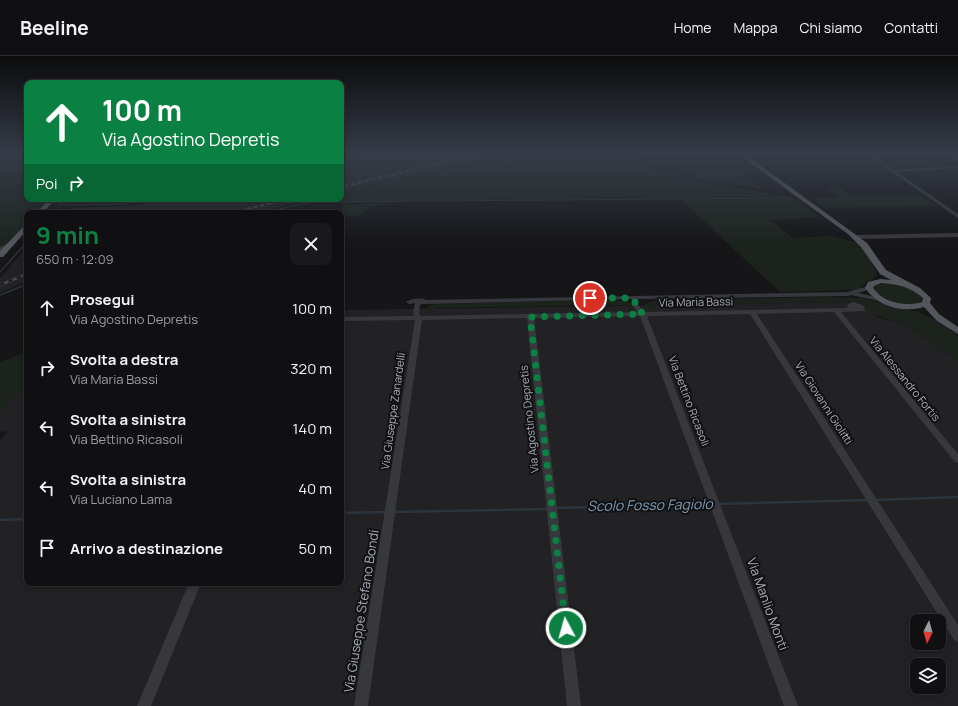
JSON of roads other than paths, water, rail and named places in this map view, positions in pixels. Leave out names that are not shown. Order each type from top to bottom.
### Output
[{"type":"main road","points":[[784,184],[855,237],[864,245],[883,272],[922,293],[927,298],[926,303],[930,310],[938,318]]},
{"type":"main road","points":[[42,210],[49,202]]},
{"type":"main road","points":[[0,255],[24,229]]},
{"type":"main road","points":[[880,281],[883,272]]},
{"type":"main road","points":[[906,284],[880,281],[871,284],[869,288],[872,294],[879,299],[892,304],[920,306],[926,303]]},
{"type":"main road","points":[[907,306],[938,318],[958,331]]},
{"type":"street","points":[[912,184],[958,216]]},
{"type":"street","points":[[855,237],[958,235]]},
{"type":"street","points":[[0,249],[10,245]]},
{"type":"street","points":[[847,294],[869,288]]},
{"type":"street","points":[[419,318],[425,307],[430,303],[498,300],[847,294],[879,299]]},
{"type":"street","points":[[640,302],[636,298],[678,296]]},
{"type":"street","points":[[555,299],[625,300],[640,302],[714,296]]},
{"type":"street","points":[[590,298],[631,298],[640,302]]},
{"type":"street","name":"Via Giuseppe Zanardelli","points":[[389,520],[419,318],[416,314],[417,305],[420,302],[498,300]]},
{"type":"street","name":"Via Bettino Ricasoli","points":[[640,302],[643,314],[718,513]]},
{"type":"street","name":"Via Maria Bassi","points":[[344,319],[530,317],[859,310]]},
{"type":"street","name":"Via Alessandro Fortis","points":[[836,311],[958,460]]},
{"type":"street","name":"Via Giovanni Giolitti","points":[[752,312],[958,636]]},
{"type":"street","name":"Via Agostino Depretis","points":[[530,317],[574,706]]},
{"type":"street","name":"Via Manlio Monti","points":[[718,513],[790,706]]},
{"type":"street","name":"Via Giuseppe Stefano Bondi","points":[[361,706],[389,520]]},
{"type":"street","points":[[144,706],[194,586]]},
{"type":"waterway","points":[[344,202],[793,198]]},
{"type":"waterway","points":[[60,205],[123,204],[133,202]]},
{"type":"waterway","points":[[275,210],[311,202]]},
{"type":"waterway","name":"Scolo Fosso Fagiolo","points":[[56,210],[60,205]]},
{"type":"waterway","name":"Scolo Fosso Fagiolo","points":[[0,272],[24,245]]},
{"type":"waterway","points":[[0,295],[24,285]]},
{"type":"waterway","name":"Scolo Fosso Fagiolo","points":[[875,500],[958,497]]},
{"type":"waterway","name":"Scolo Fosso Fagiolo","points":[[717,504],[869,500]]},
{"type":"waterway","name":"Scolo Fosso Fagiolo","points":[[555,508],[711,504]]},
{"type":"waterway","name":"Scolo Fosso Fagiolo","points":[[393,512],[549,509]]},
{"type":"waterway","name":"Scolo Fosso Fagiolo","points":[[344,513],[387,512]]},
{"type":"waterway","name":"Scolo Fosso Fagiolo","points":[[0,520],[24,519]]},
{"type":"railway","points":[[344,186],[352,184]]},
{"type":"railway","points":[[243,210],[276,202]]},
{"type":"railway","points":[[0,285],[24,275]]}]
